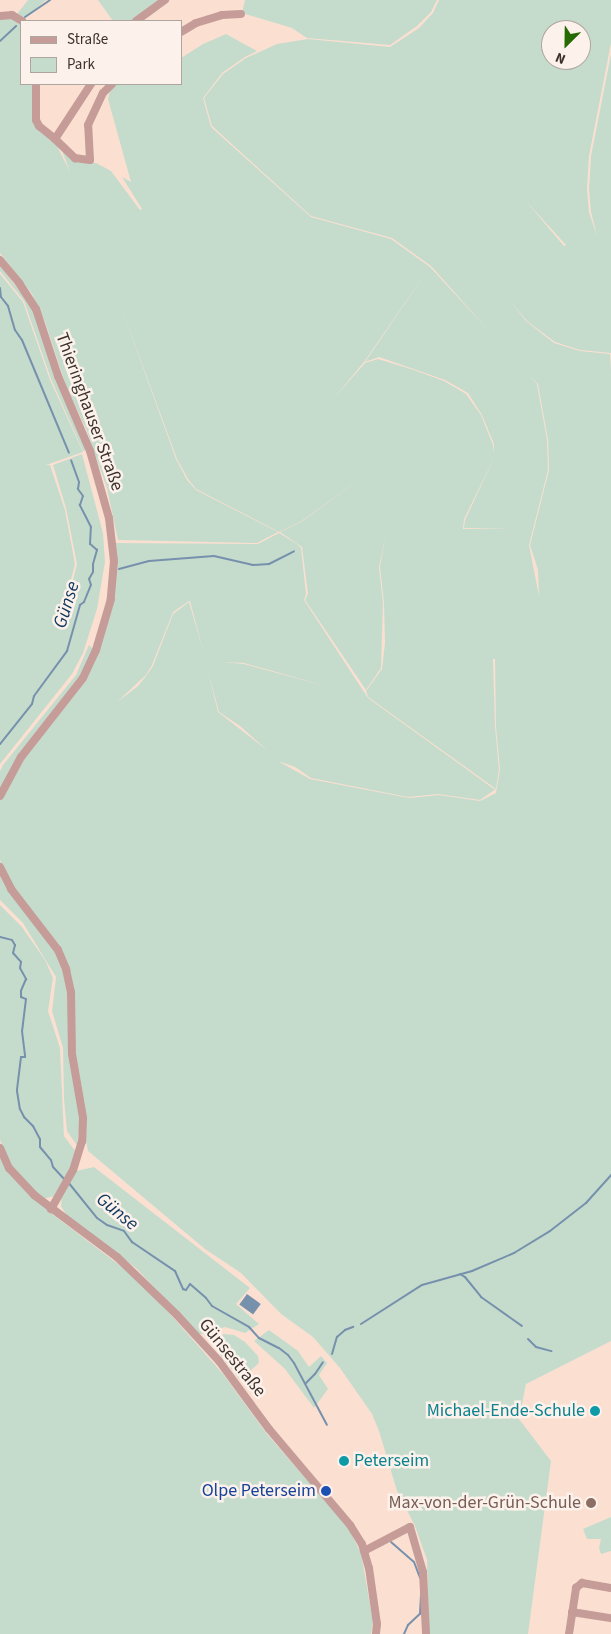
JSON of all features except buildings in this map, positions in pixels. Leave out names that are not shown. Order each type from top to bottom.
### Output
[{"type":"street","points":[[137,20],[165,0]]},
{"type":"street","points":[[182,31],[196,23],[222,14],[241,14]]},
{"type":"street","points":[[0,16],[12,15],[20,20]]},
{"type":"street","points":[[36,85],[36,120],[39,126],[75,158],[90,160],[88,125],[103,93],[111,85]]},
{"type":"street","points":[[54,139],[90,85]]},
{"type":"street","name":"Thieringhauser Straße","points":[[0,260],[20,283],[36,309],[58,376],[90,451],[109,518],[114,561],[111,599],[96,650],[82,678],[21,758],[0,796]]},
{"type":"street","points":[[0,867],[11,889],[58,950],[66,969],[71,992],[72,1054],[83,1118],[80,1146],[69,1176],[51,1209]]},
{"type":"street","name":"Günsestraße","points":[[0,1148],[9,1168],[21,1183],[51,1209],[123,1262],[177,1315],[219,1361],[269,1429],[350,1525],[364,1551],[374,1594],[376,1634]]},
{"type":"street","points":[[364,1551],[410,1527],[423,1572],[426,1634]]},
{"type":"street","points":[[569,1634],[576,1588],[582,1583],[611,1588]]},
{"type":"street","points":[[572,1612],[611,1618]]},
{"type":"green space","points":[[28,0],[46,0],[23,20],[17,14]]},
{"type":"green space","points":[[98,0],[163,0],[135,20],[112,20]]},
{"type":"green space","points":[[245,0],[437,0],[431,12],[417,26],[390,45],[307,38],[292,28],[242,13]]},
{"type":"green space","points":[[439,0],[611,0],[611,43],[589,156],[587,189],[589,212],[597,236],[591,212],[589,189],[591,156],[611,54],[611,353],[580,350],[555,342],[528,322],[509,300],[527,322],[554,343],[580,351],[610,354],[611,371],[611,1341],[526,1384],[519,1419],[551,1461],[528,1634],[429,1634],[427,1560],[415,1526],[397,1491],[372,1414],[340,1368],[313,1337],[281,1314],[241,1273],[205,1249],[88,1151],[69,1051],[80,1120],[77,1145],[71,1137],[67,1131],[64,1099],[63,1048],[52,1011],[56,977],[23,923],[0,900],[0,874],[69,970],[12,887],[0,860],[0,801],[23,759],[83,681],[115,580],[116,543],[258,544],[279,533],[297,544],[301,548],[306,594],[304,600],[368,698],[496,789],[368,697],[366,691],[382,669],[385,643],[384,603],[380,567],[385,539],[379,567],[383,603],[381,668],[366,690],[305,600],[308,594],[302,547],[280,532],[301,522],[365,476],[300,522],[279,532],[196,489],[177,459],[120,304],[176,459],[187,480],[196,490],[278,532],[257,543],[118,540],[107,488],[86,429],[66,386],[45,322],[32,294],[0,253],[0,19],[13,19],[20,23],[20,85],[34,85],[33,121],[56,144],[70,172],[61,148],[77,161],[96,163],[111,171],[140,210],[142,209],[122,177],[131,182],[108,99],[111,86],[182,85],[182,57],[203,44],[226,34],[257,51],[222,73],[203,98],[211,127],[311,217],[391,239],[430,267],[490,332],[431,266],[392,238],[311,216],[212,126],[204,98],[223,74],[246,58],[277,44],[308,39],[390,47],[419,28],[433,13]],"holes":[[[525,200],[566,245],[564,246]],[[430,267],[365,362],[379,357],[445,380],[468,393],[482,415],[494,444],[494,453],[493,445],[481,415],[466,394],[444,381],[411,369],[378,359],[365,363],[334,398],[364,362]],[[531,377],[538,384],[548,440],[549,470],[530,545],[538,570],[539,596],[529,545],[548,470],[547,440],[537,384]],[[494,458],[465,520],[464,528],[514,528],[463,529],[464,519]],[[189,601],[203,650],[189,602],[173,614],[153,666],[146,676],[138,686],[117,702],[146,675],[152,665],[173,612]],[[493,659],[495,659],[496,727],[500,770],[496,793],[480,801],[439,795],[409,798],[310,779],[278,761],[295,767],[311,778],[408,797],[438,794],[480,800],[496,789],[499,770],[495,726]],[[220,662],[244,663],[329,687],[244,664]],[[208,671],[219,712],[240,726],[267,750],[218,712]]]},
{"type":"green space","points":[[0,265],[33,309],[86,450],[83,451],[51,379],[24,301],[0,271]]},
{"type":"green space","points":[[0,274],[23,302],[50,380],[83,452],[46,465],[50,465],[65,510],[75,564],[70,584],[72,584],[77,564],[66,508],[53,465],[82,454],[103,533],[105,562],[97,609],[83,653],[72,674],[0,764]]},
{"type":"green space","points":[[89,645],[93,649],[80,678],[0,790],[0,771],[3,765],[76,675]]},
{"type":"green space","points":[[0,905],[22,927],[45,960],[53,978],[48,1011],[60,1048],[64,1136],[76,1152],[70,1169],[55,1196],[42,1199],[13,1167],[0,1140]]},
{"type":"green space","points":[[0,1157],[6,1169],[19,1184],[51,1213],[131,1274],[157,1299],[223,1374],[267,1434],[347,1526],[361,1553],[373,1622],[371,1634],[0,1634]]},
{"type":"green space","points":[[94,1167],[250,1288],[236,1304],[259,1324],[245,1333],[225,1327],[198,1335],[136,1268],[67,1216],[61,1206],[62,1195],[76,1171]]},
{"type":"green space","points":[[269,1330],[298,1351],[309,1367],[321,1356],[327,1363],[319,1375],[328,1389],[314,1408],[285,1369],[254,1341]]},
{"type":"green space","points":[[224,1334],[234,1335],[245,1342],[258,1356],[259,1363],[240,1380],[211,1343],[216,1337]]},
{"type":"green space","points":[[611,1517],[611,1551],[601,1554],[599,1548],[601,1539],[587,1539],[583,1529]]},
{"type":"water","points":[[247,1294],[261,1304],[253,1315],[239,1305]]},
{"type":"waterway","points":[[25,17],[50,0]]},
{"type":"waterway","points":[[0,41],[16,26]]},
{"type":"waterway","name":"Günse","points":[[0,288],[1,297],[8,306],[15,330],[22,340],[69,453]]},
{"type":"waterway","name":"Günse","points":[[0,744],[32,704],[34,696],[67,651],[80,605],[84,602],[91,585],[89,579],[93,572],[97,550],[90,544],[91,527],[80,505],[83,496],[78,489],[79,482],[71,460]]},
{"type":"waterway","points":[[119,569],[149,561],[214,556],[252,565],[269,564],[294,551]]},
{"type":"waterway","name":"Günse","points":[[0,937],[12,940],[15,945],[13,953],[21,962],[20,968],[26,979],[21,991],[21,997],[26,999],[22,1031],[25,1057],[21,1057],[17,1091],[20,1109],[40,1139],[40,1147],[51,1160],[53,1167],[64,1179]]},
{"type":"waterway","points":[[361,1324],[422,1285],[472,1271],[514,1253],[550,1231],[586,1203],[611,1175]]},
{"type":"waterway","name":"Günse","points":[[68,1182],[97,1218],[107,1225],[124,1231],[132,1242],[175,1271],[183,1289],[186,1290],[190,1284],[212,1306],[249,1327],[259,1338],[288,1355],[327,1425]]},
{"type":"waterway","points":[[460,1274],[465,1277],[481,1297],[522,1326]]},
{"type":"waterway","points":[[332,1354],[337,1337],[345,1330],[353,1327]]},
{"type":"waterway","points":[[528,1339],[536,1347],[551,1351]]},
{"type":"waterway","points":[[306,1383],[323,1362]]},
{"type":"waterway","name":"Günse","points":[[391,1542],[414,1562],[420,1578]]},
{"type":"waterway","name":"Günse","points":[[404,1634],[408,1625],[420,1614],[421,1592]]},
{"type":"place","name":"Michael-Ende-Schule","points":[[595,1411]]},
{"type":"place","name":"Peterseim","points":[[344,1461]]},
{"type":"place","name":"Olpe Peterseim","points":[[326,1491]]},
{"type":"place","name":"Max-von-der-Grün-Schule","points":[[591,1503]]}]
